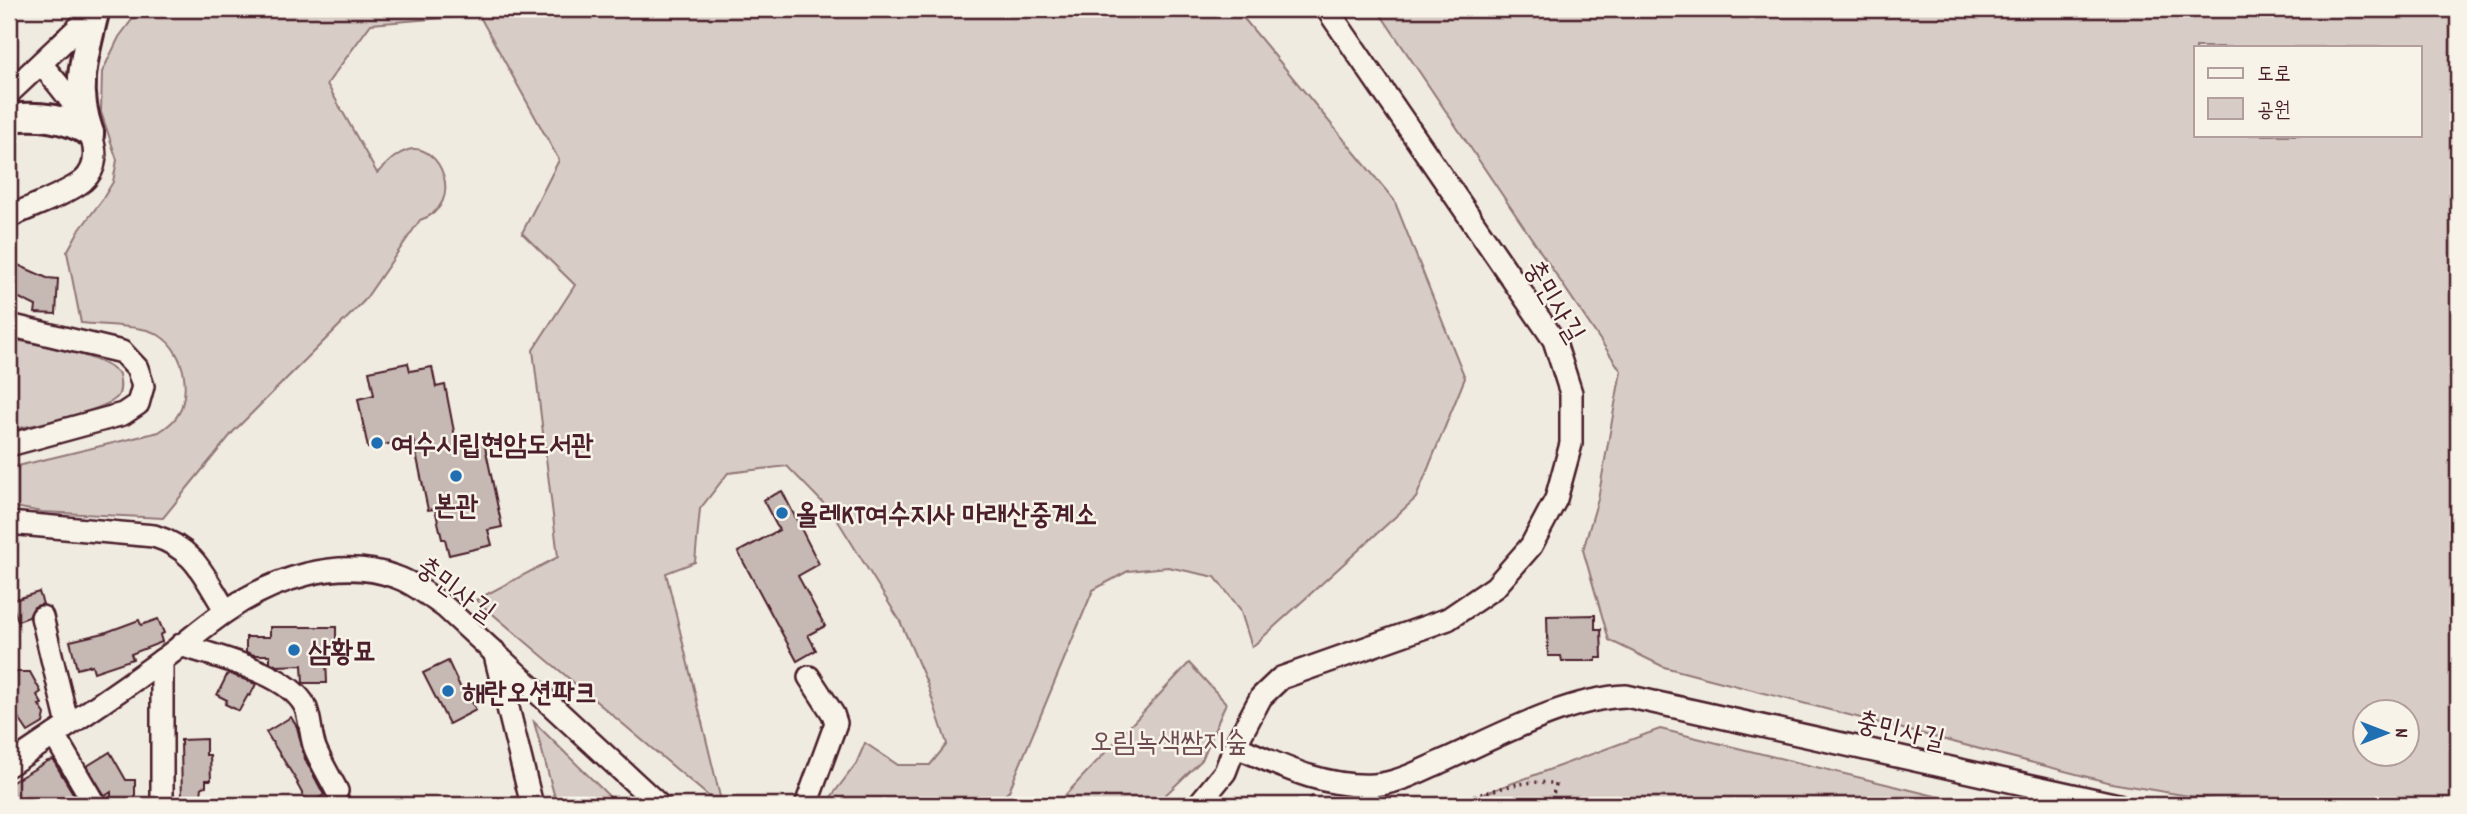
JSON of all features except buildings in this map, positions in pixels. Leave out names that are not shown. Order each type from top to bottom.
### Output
[{"type":"main road","points":[[90,133],[82,109],[80,86],[96,11]]},
{"type":"main road","points":[[9,118],[35,116],[56,119],[71,122],[90,133]]},
{"type":"street","name":"충민사길","points":[[1198,805],[1225,772],[1235,746],[1261,697],[1282,678],[1448,619],[1495,587],[1531,546],[1556,499],[1571,444],[1571,393],[1554,340],[1327,9]]},
{"type":"street","points":[[9,93],[96,11]]},
{"type":"street","points":[[9,217],[84,180],[93,168],[95,159],[90,133],[67,95],[41,64]]},
{"type":"street","points":[[9,325],[122,352],[141,373],[143,390],[138,404],[123,414],[9,445]]},
{"type":"street","points":[[9,523],[154,536],[169,541],[192,557],[226,611]]},
{"type":"street","name":"충민사길","points":[[9,765],[162,660],[226,611],[259,592],[303,575],[342,569],[371,570],[395,576],[426,593],[494,651],[659,805]]},
{"type":"street","points":[[42,617],[61,730],[95,805]]},
{"type":"street","points":[[181,646],[258,672],[285,684],[293,691],[306,709],[315,749],[337,791]]},
{"type":"street","name":"충민사길","points":[[494,651],[532,805]]},
{"type":"street","points":[[162,660],[162,805]]},
{"type":"street","points":[[806,805],[836,723],[809,677]]},
{"type":"street","name":"충민사길","points":[[1235,746],[1312,777],[1347,784],[1384,783],[1407,776],[1561,710],[1594,700],[1626,696],[2062,799],[2118,805]]},
{"type":"path","points":[[1384,783],[1403,798],[1431,803],[1455,801],[1523,784],[1556,784],[1550,798],[1537,805]]},
{"type":"green space","points":[[140,9],[1236,9],[1394,200],[1465,378],[1416,498],[1252,647],[1240,609],[1215,577],[1168,567],[1128,571],[1093,590],[1009,791],[995,805],[825,805],[856,764],[865,743],[898,765],[930,765],[947,744],[927,683],[900,621],[833,513],[787,466],[728,473],[700,509],[695,562],[666,573],[722,805],[719,805],[476,600],[558,557],[533,350],[575,285],[522,233],[559,160],[479,15],[371,24],[327,84],[377,173],[399,154],[408,150],[420,150],[430,155],[444,176],[442,201],[434,212],[420,220],[364,301],[233,432],[163,518],[42,512],[9,506],[9,468],[159,432],[175,419],[183,401],[185,389],[181,364],[176,353],[159,335],[139,328],[81,323],[67,252],[113,182],[117,160],[101,112],[102,72],[119,37]]},
{"type":"green space","points":[[1377,9],[2458,9],[2458,805],[2243,805],[2111,783],[1664,667],[1609,640],[1583,550],[1598,499],[1621,371]]},
{"type":"green space","points":[[9,339],[83,355],[110,367],[119,374],[118,396],[111,402],[85,412],[9,431]]},
{"type":"green space","name":"오림녹색쌈지숲","points":[[1189,663],[1226,703],[1202,760],[1155,805],[1056,805]]},
{"type":"green space","points":[[534,722],[618,805],[557,805]]},
{"type":"green space","points":[[1660,729],[1972,805],[1453,805]]},
{"type":"place","name":"여수시립현암도서관","points":[[377,443]]},
{"type":"place","name":"본관","points":[[456,476]]},
{"type":"place","name":"올레KT여수지사 마래산중계소","points":[[782,513]]},
{"type":"place","name":"삼황묘","points":[[294,650]]},
{"type":"place","name":"해란오션파크","points":[[448,691]]}]
